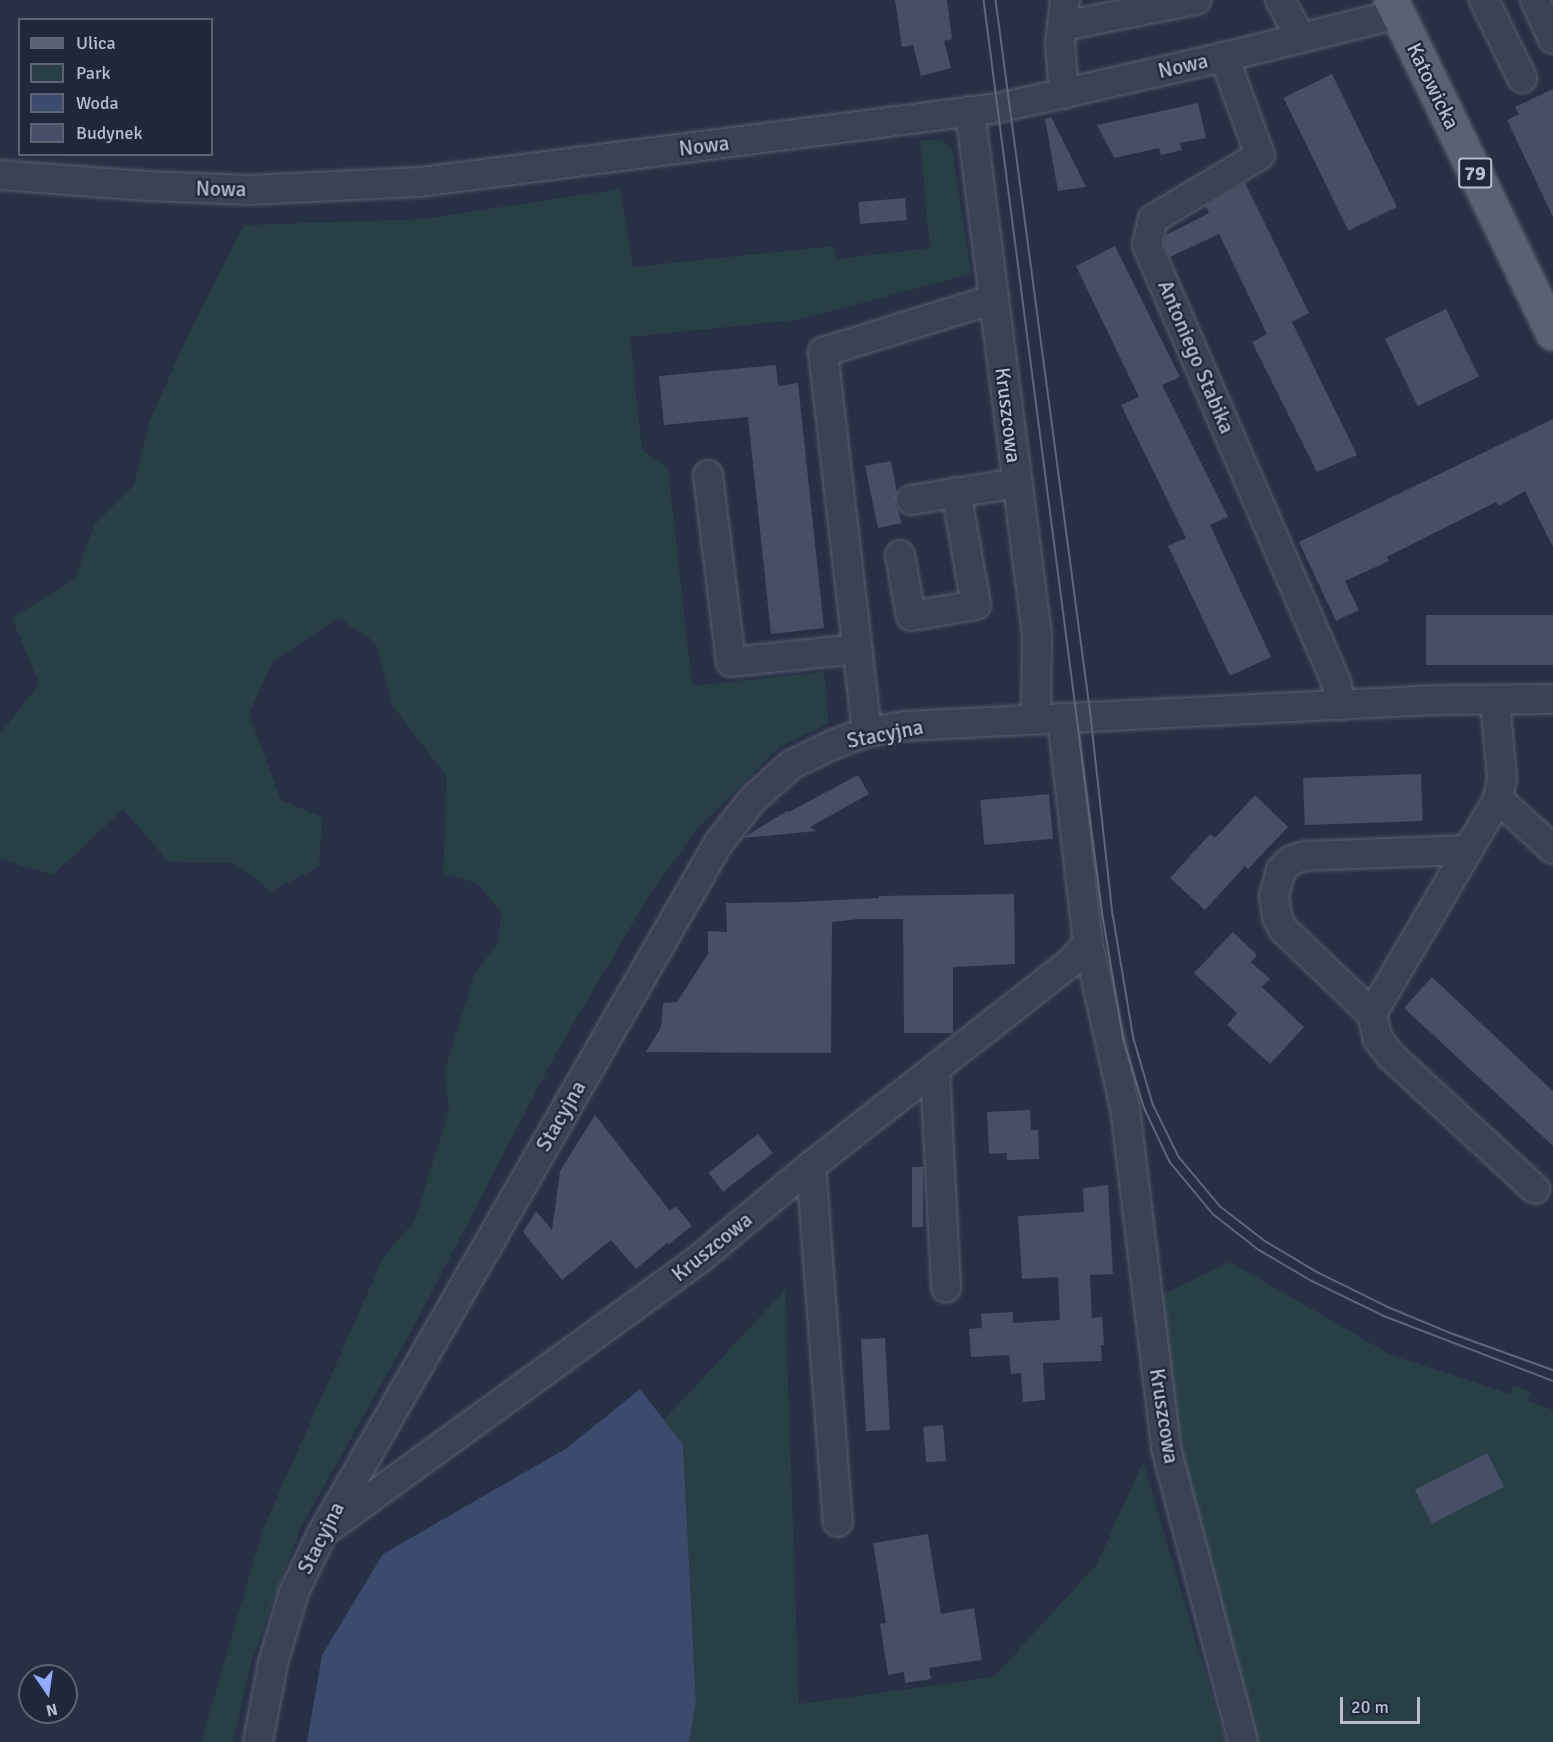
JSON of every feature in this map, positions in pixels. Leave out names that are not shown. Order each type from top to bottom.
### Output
[{"type":"main road","name":"Katowicka","points":[[1394,7],[1553,333]]},
{"type":"street","points":[[1064,94],[1060,43],[1064,13],[1196,0]]},
{"type":"street","points":[[1280,0],[1301,38]]},
{"type":"street","points":[[1484,0],[1522,78]]},
{"type":"street","points":[[1535,0],[1553,39]]},
{"type":"street","name":"Nowa","points":[[0,175],[147,186],[249,190],[420,182],[970,111],[1064,94],[1224,57],[1301,38],[1394,7]]},
{"type":"street","name":"Antoniego Stabika","points":[[1224,57],[1260,155],[1153,219],[1147,245],[1336,682],[1341,705]]},
{"type":"street","name":"Kruszcowa","points":[[970,111],[1049,718],[1088,943],[1125,1108],[1166,1448],[1243,1742]]},
{"type":"street","points":[[867,732],[823,352],[994,299]]},
{"type":"street","points":[[708,475],[731,662],[857,649]]},
{"type":"street","points":[[911,500],[1017,483]]},
{"type":"street","points":[[900,555],[911,616],[976,605],[956,492]]},
{"type":"street","points":[[1049,718],[1437,700],[1553,699]]},
{"type":"street","points":[[1372,1014],[1466,850],[1498,799],[1502,778],[1496,701]]},
{"type":"street","name":"Stacyjna","points":[[258,1742],[273,1663],[294,1592],[322,1534],[718,844],[752,800],[791,765],[834,744],[867,732],[905,726],[1049,718]]},
{"type":"street","points":[[1498,799],[1553,849]]},
{"type":"street","points":[[1466,850],[1304,856],[1290,861],[1281,870],[1274,896],[1277,917],[1283,929],[1372,1014],[1378,1039],[1391,1056],[1535,1189]]},
{"type":"street","name":"Kruszcowa","points":[[322,1534],[698,1260],[811,1166],[1069,964],[1088,943]]},
{"type":"street","points":[[935,1070],[945,1288]]},
{"type":"street","points":[[811,1166],[838,1522]]},
{"type":"green space","points":[[941,139],[952,148],[971,274],[797,320],[630,337],[642,450],[668,468],[692,686],[824,672],[829,723],[779,747],[698,828],[648,897],[554,1057],[413,1328],[300,1529],[252,1660],[233,1742],[201,1742],[263,1529],[384,1256],[414,1222],[449,1111],[445,1070],[474,975],[498,943],[501,912],[477,883],[443,874],[447,777],[392,705],[376,643],[339,618],[273,661],[249,714],[281,800],[322,817],[319,867],[271,891],[234,863],[169,862],[123,809],[53,875],[0,859],[0,734],[39,684],[12,618],[75,579],[94,525],[134,485],[149,422],[189,333],[244,225],[422,219],[620,189],[633,267],[834,246],[836,259],[930,248],[920,141]]},
{"type":"green space","points":[[1230,1262],[1391,1355],[1510,1394],[1513,1385],[1530,1392],[1527,1401],[1553,1410],[1553,1742],[1254,1742],[1202,1576],[1158,1297]]},
{"type":"green space","points":[[785,1290],[799,1704],[994,1677],[1097,1564],[1143,1462],[1226,1742],[689,1742],[696,1704],[683,1445],[664,1420]]},
{"type":"water","points":[[640,1389],[683,1445],[696,1704],[689,1742],[307,1742],[322,1655],[383,1554],[567,1448]]},
{"type":"building","points":[[895,0],[947,0],[952,39],[944,41],[951,68],[921,76],[913,45],[902,47]]},
{"type":"building","points":[[1332,74],[1397,207],[1348,231],[1283,98]]},
{"type":"building","points":[[1553,89],[1553,217],[1507,120],[1519,114],[1515,107]]},
{"type":"building","points":[[1198,103],[1206,138],[1180,143],[1182,150],[1161,155],[1159,148],[1114,158],[1097,125]]},
{"type":"building","points":[[1051,117],[1086,187],[1058,191],[1045,119]]},
{"type":"building","points":[[1245,183],[1309,313],[1292,322],[1357,455],[1317,472],[1252,342],[1267,334],[1219,234],[1170,257],[1164,243],[1166,235],[1209,213],[1206,206]]},
{"type":"building","points":[[905,198],[907,220],[860,224],[858,202]]},
{"type":"building","points":[[1115,246],[1180,377],[1162,385],[1228,517],[1210,525],[1271,657],[1230,676],[1168,546],[1186,538],[1121,405],[1139,397],[1076,266]]},
{"type":"building","points":[[1446,309],[1479,376],[1418,406],[1385,339]]},
{"type":"building","points":[[776,365],[778,386],[798,383],[824,628],[771,634],[748,417],[664,425],[659,376]]},
{"type":"building","points":[[1553,419],[1553,547],[1525,491],[1499,506],[1496,502],[1387,557],[1389,561],[1345,581],[1359,610],[1336,621],[1299,542]]},
{"type":"building","points":[[891,461],[897,493],[895,503],[902,523],[878,528],[865,466]]},
{"type":"building","points":[[1426,615],[1553,615],[1553,665],[1426,665]]},
{"type":"building","points":[[1421,774],[1423,821],[1305,825],[1303,778]]},
{"type":"building","points":[[858,775],[869,794],[810,827],[816,831],[743,838],[787,811]]},
{"type":"building","points":[[1049,794],[1053,839],[984,845],[980,800]]},
{"type":"building","points":[[1255,795],[1288,827],[1248,869],[1245,866],[1205,910],[1170,878],[1210,834],[1215,838]]},
{"type":"building","points":[[1014,894],[1015,964],[953,967],[953,1033],[904,1033],[903,919],[859,919],[832,922],[831,1053],[646,1052],[661,1027],[663,1003],[677,1002],[708,954],[708,931],[727,932],[726,903],[795,902],[879,898],[879,896]]},
{"type":"building","points":[[1233,932],[1257,955],[1251,962],[1270,979],[1262,987],[1304,1027],[1270,1064],[1227,1025],[1237,1013],[1194,973]]},
{"type":"building","points":[[1432,977],[1553,1091],[1553,1146],[1404,1008]]},
{"type":"building","points":[[1030,1110],[1031,1130],[1038,1130],[1039,1159],[1007,1160],[1007,1153],[989,1154],[987,1112]]},
{"type":"building","points":[[595,1115],[670,1211],[676,1206],[692,1226],[636,1269],[611,1240],[562,1280],[523,1232],[536,1211],[552,1230],[560,1171]]},
{"type":"building","points":[[758,1134],[773,1153],[723,1192],[708,1173]]},
{"type":"building","points":[[912,1167],[923,1167],[923,1227],[912,1227]]},
{"type":"building","points":[[1108,1185],[1113,1274],[1090,1275],[1092,1318],[1102,1317],[1104,1345],[1101,1345],[1102,1361],[1043,1363],[1045,1400],[1023,1402],[1021,1373],[1011,1374],[1009,1355],[971,1357],[969,1329],[982,1328],[981,1314],[1013,1312],[1013,1323],[1060,1320],[1058,1277],[1022,1279],[1018,1216],[1084,1212],[1083,1188]]},
{"type":"building","points":[[885,1338],[890,1430],[866,1431],[861,1339]]},
{"type":"building","points":[[943,1425],[946,1461],[926,1463],[923,1427]]},
{"type":"building","points":[[1487,1453],[1504,1487],[1432,1524],[1415,1490]]},
{"type":"building","points":[[928,1534],[941,1614],[974,1608],[982,1660],[929,1668],[931,1679],[905,1683],[904,1672],[888,1675],[880,1624],[886,1623],[873,1543]]},
{"type":"tram line","points":[[984,0],[1103,916],[1124,1041],[1144,1107],[1170,1162],[1213,1214],[1259,1250],[1312,1281],[1384,1316],[1553,1381]]},
{"type":"tram line","points":[[996,0],[1091,716],[1113,914],[1134,1039],[1153,1104],[1179,1157],[1220,1206],[1265,1241],[1317,1272],[1388,1307],[1448,1332],[1553,1370]]}]
